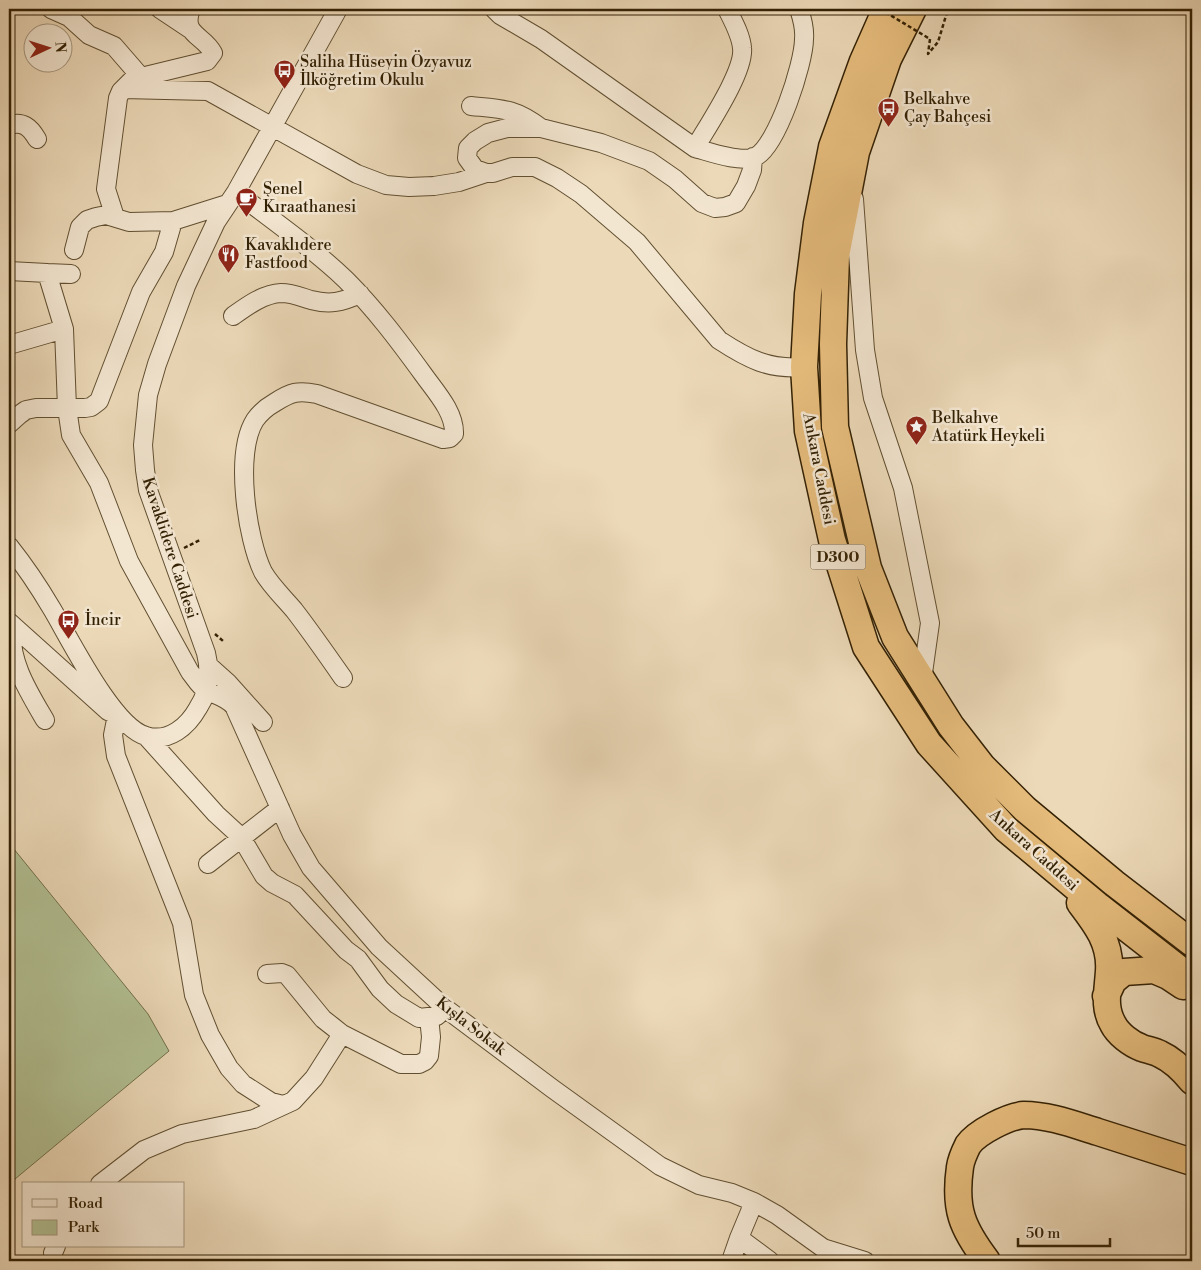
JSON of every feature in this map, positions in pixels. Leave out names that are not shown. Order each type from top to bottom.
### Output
[{"type":"highway","name":"Ankara Caddesi","points":[[886,9],[863,61],[832,147],[817,223],[808,294],[804,367],[808,431],[832,540],[866,647],[929,744],[1006,829],[1097,905],[1192,978]]},
{"type":"highway","name":"Ankara Caddesi","points":[[913,9],[888,59],[856,152],[836,256],[833,344],[836,427],[868,568],[895,637],[951,726],[982,766],[1025,808],[1114,883],[1189,940]]},
{"type":"highway","points":[[1053,868],[1100,930],[1106,946],[1109,970],[1106,996],[1108,1013],[1113,1025],[1124,1038],[1141,1048],[1165,1056],[1184,1071],[1192,1081]]},
{"type":"highway","points":[[1106,996],[1113,981],[1124,972],[1154,970],[1168,976],[1192,992]]},
{"type":"highway","points":[[987,1261],[967,1233],[960,1212],[958,1187],[961,1163],[968,1145],[997,1124],[1022,1115],[1061,1121],[1192,1162]]},
{"type":"street","points":[[51,9],[70,16],[88,35],[114,46],[140,76]]},
{"type":"street","points":[[116,217],[106,189],[118,98],[123,89],[132,79],[208,61],[212,54],[208,44],[197,37],[190,29],[160,9]]},
{"type":"street","points":[[190,29],[189,14],[192,9]]},
{"type":"street","name":"Kavaklidere Caddesi","points":[[146,736],[159,737],[173,734],[183,728],[198,708],[207,691],[209,666],[148,490],[143,439],[148,395],[157,364],[186,286],[216,222],[232,198],[338,9]]},
{"type":"street","points":[[494,9],[500,15],[541,39],[694,148],[740,158],[753,157],[761,153],[771,140],[784,115],[802,57],[804,39],[799,9]]},
{"type":"street","points":[[694,148],[735,78],[742,61],[740,37],[727,9]]},
{"type":"street","points":[[123,89],[204,90],[357,174],[386,184],[409,187],[434,186],[459,182],[512,167],[535,167],[557,178],[581,194],[637,242],[719,340],[750,358],[776,367],[804,367]]},
{"type":"street","points":[[471,106],[509,110],[529,119],[541,128]]},
{"type":"street","points":[[9,125],[23,124],[31,128],[37,139]]},
{"type":"street","points":[[486,173],[475,169],[467,158],[468,148],[475,141],[488,132],[507,128],[541,128],[601,143],[648,161],[675,179],[702,203],[715,208],[736,203],[746,186],[752,170],[753,157]]},
{"type":"street","points":[[852,172],[865,350],[873,398],[902,488],[930,623],[922,680]]},
{"type":"street","points":[[74,250],[80,227],[87,220],[106,215],[129,222],[173,221],[232,198],[325,262],[360,294],[390,329],[438,395],[452,419],[454,434],[450,438],[435,437],[317,394],[301,391],[286,395],[266,408],[255,420],[247,439],[244,464],[246,500],[252,539],[264,572],[343,678]]},
{"type":"street","points":[[9,424],[19,415],[31,409],[91,407],[99,401],[141,292],[164,252],[173,221]]},
{"type":"street","points":[[9,271],[71,274]]},
{"type":"street","points":[[47,273],[64,329],[67,408],[71,435],[99,484],[129,561],[190,672],[201,687],[207,691]]},
{"type":"street","points":[[232,316],[249,304],[281,293],[326,302],[342,302],[360,294]]},
{"type":"street","points":[[9,345],[64,329]]},
{"type":"street","points":[[9,546],[38,586],[117,715],[131,728],[146,736],[216,814],[241,837],[264,876],[272,883],[295,896],[346,950],[358,959],[380,989],[396,1004],[419,1018],[437,1016],[445,1008]]},
{"type":"street","points":[[10,624],[108,711],[117,715]]},
{"type":"street","points":[[10,624],[10,638],[14,658],[22,679],[45,720]]},
{"type":"street","points":[[209,666],[228,683],[263,722]]},
{"type":"street","name":"Kışla Sokak","points":[[207,691],[228,699],[234,706],[292,835],[311,868],[379,947],[445,1008],[660,1166],[699,1185],[732,1193],[754,1202],[777,1215],[828,1255],[865,1261]]},
{"type":"street","points":[[117,715],[112,735],[116,756],[182,924],[194,995],[210,1035],[229,1068],[243,1084],[270,1102],[283,1105]]},
{"type":"street","points":[[208,864],[280,808]]},
{"type":"street","points":[[267,974],[282,973],[287,975],[323,1019],[342,1034],[401,1064],[419,1064],[429,1056],[431,1037],[429,1017]]},
{"type":"street","points":[[103,1182],[144,1150],[182,1134],[254,1119],[293,1101],[314,1078],[342,1034]]},
{"type":"street","points":[[731,1261],[738,1238],[754,1202]]},
{"type":"street","points":[[738,1238],[770,1261]]},
{"type":"path","points":[[880,9],[930,39],[928,54],[938,42],[948,9]]},
{"type":"path","points":[[171,552],[182,550],[200,540]]},
{"type":"green space","points":[[9,843],[148,1014],[169,1051],[15,1179],[9,1195]]},
{"type":"place","name":"Saliha Hüseyin Özyavuz İlköğretim Okulu","points":[[284,90]]},
{"type":"place","name":"Belkahve Çay Bahçesi","points":[[888,127]]},
{"type":"place","name":"Şenel Kıraathanesi","points":[[247,217]]},
{"type":"place","name":"Kavaklıdere Fastfood","points":[[229,273]]},
{"type":"place","name":"Belkahve Atatürk Heykeli","points":[[916,446]]},
{"type":"place","name":"İncir","points":[[69,639]]}]
